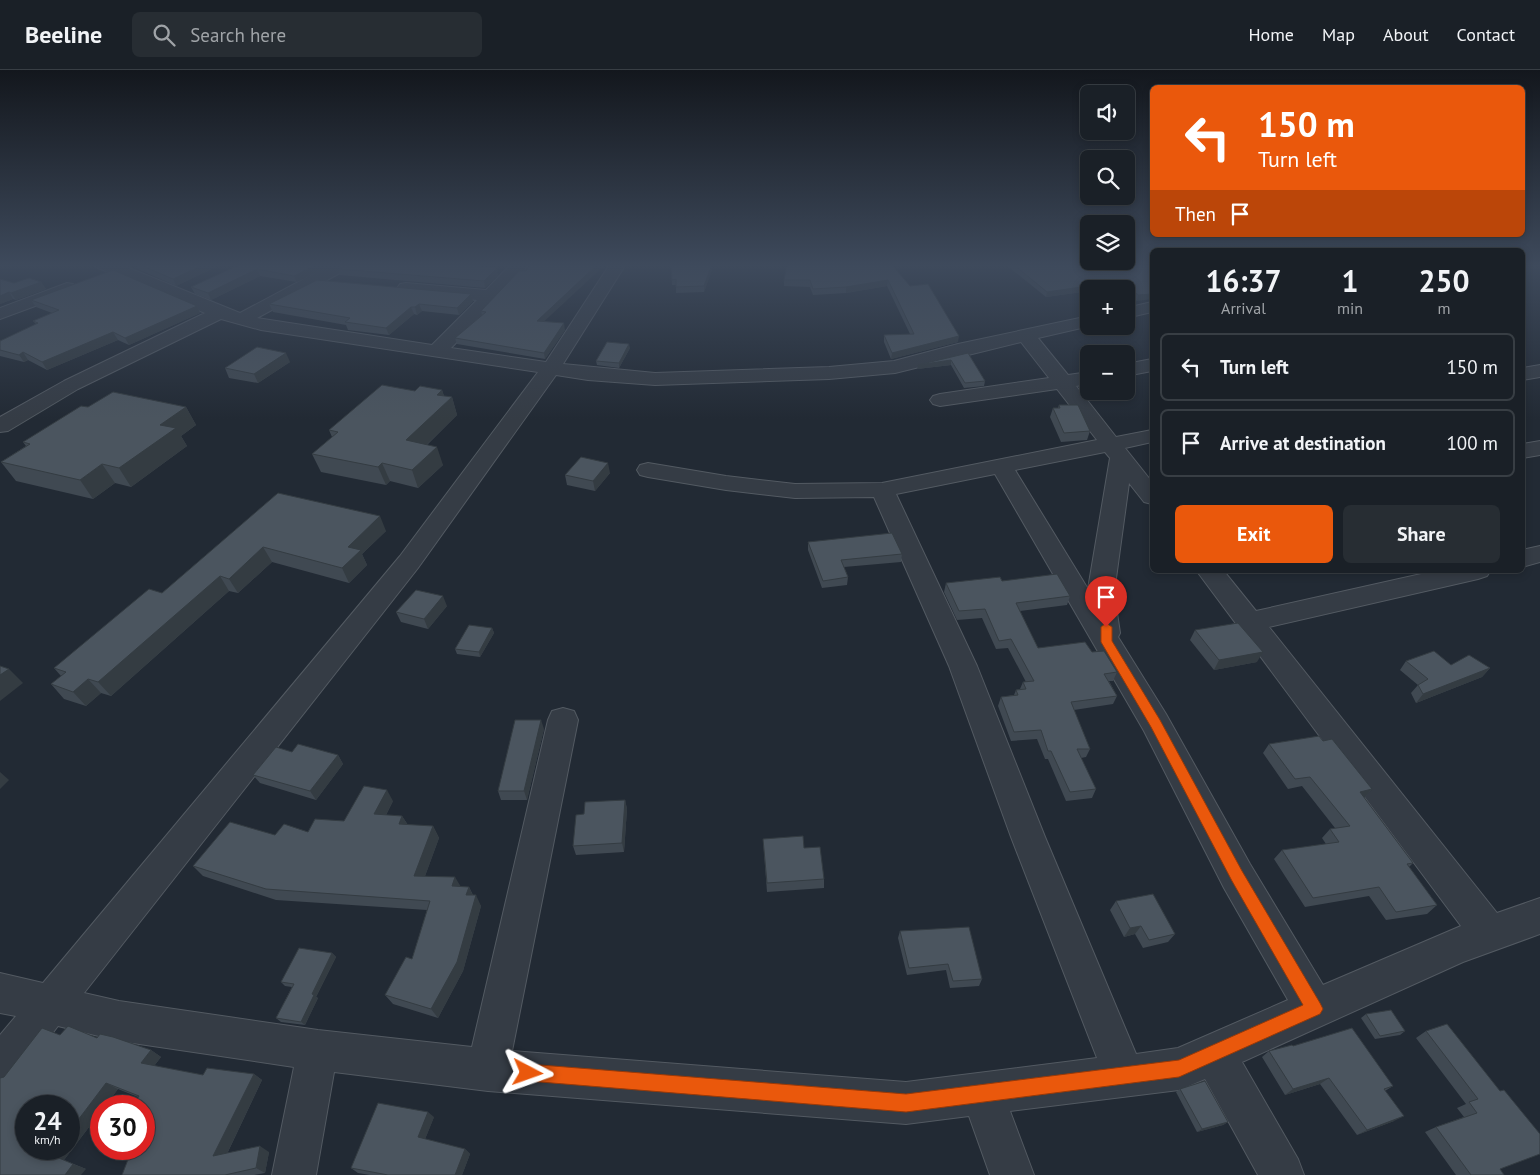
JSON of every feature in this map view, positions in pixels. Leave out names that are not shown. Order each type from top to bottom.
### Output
[{"type":"street","points":[[0,426],[70,384],[214,316]]},
{"type":"street","points":[[227,316],[282,330],[552,367],[588,374],[655,379],[829,373],[895,367],[958,350],[1080,324]]},
{"type":"street","points":[[240,320],[249,316]]},
{"type":"street","points":[[437,351],[472,316]]},
{"type":"street","points":[[0,1067],[409,562],[552,367],[585,316]]},
{"type":"street","points":[[1026,335],[1150,494]]},
{"type":"street","points":[[1135,368],[1150,365]]},
{"type":"street","points":[[1525,374],[1540,371]]},
{"type":"street","points":[[940,400],[1080,380]]},
{"type":"street","points":[[648,470],[710,481],[795,491],[882,490],[1001,466],[1116,450],[1150,437]]},
{"type":"street","points":[[1525,451],[1540,448]]},
{"type":"street","points":[[1106,642],[1106,627],[1101,593],[1116,450]]},
{"type":"street","points":[[1001,466],[1155,723],[1237,876],[1314,1009]]},
{"type":"street","points":[[882,490],[963,666],[1028,837],[1124,1076]]},
{"type":"street","points":[[1525,558],[1540,554]]},
{"type":"street","points":[[1211,573],[1490,934]]},
{"type":"street","points":[[1249,622],[1465,573]]},
{"type":"street","points":[[488,1070],[563,720]]},
{"type":"street","points":[[0,993],[119,1020],[318,1050],[488,1070],[906,1103],[1179,1069],[1456,946],[1540,916]]},
{"type":"street","points":[[294,1175],[318,1050]]},
{"type":"street","points":[[1214,1054],[1282,1175]]},
{"type":"street","points":[[982,1094],[1012,1175]]},
{"type":"building","points":[[46,316],[175,316],[125,338],[113,332],[42,362],[23,352],[19,355],[0,350],[0,341],[38,323],[33,321]]},
{"type":"building","points":[[336,316],[401,316],[386,328],[345,322],[350,318]]},
{"type":"building","points":[[482,316],[543,316],[537,321],[564,323],[544,353],[455,338]]},
{"type":"building","points":[[905,316],[947,316],[959,336],[892,353],[884,335],[914,334]]},
{"type":"building","points":[[607,342],[629,344],[619,363],[596,361]]},
{"type":"building","points":[[257,347],[286,353],[254,374],[225,368]]},
{"type":"building","points":[[968,353],[985,381],[965,383],[951,360],[918,365]]},
{"type":"building","points":[[382,385],[415,391],[420,386],[442,390],[437,395],[452,397],[406,440],[437,447],[412,470],[382,463],[378,467],[312,454],[338,432],[329,430]]},
{"type":"building","points":[[113,392],[186,407],[160,425],[176,428],[119,468],[102,464],[80,480],[1,462],[30,444],[23,442],[81,406],[88,407]]},
{"type":"building","points":[[1059,405],[1078,405],[1090,431],[1064,433],[1053,408],[1060,408]]},
{"type":"building","points":[[581,457],[608,463],[593,481],[565,475]]},
{"type":"building","points":[[278,493],[380,516],[348,547],[361,550],[342,568],[263,547],[229,579],[220,576],[98,682],[88,679],[73,692],[51,684],[66,672],[54,668],[149,589],[162,593]]},
{"type":"building","points":[[892,533],[902,554],[841,560],[848,577],[823,581],[808,542]]},
{"type":"building","points":[[1057,574],[1070,596],[1016,603],[1038,648],[1085,642],[1092,652],[1104,651],[1117,672],[1104,674],[1117,696],[1071,702],[1090,749],[1077,749],[1096,789],[1070,792],[1051,751],[1048,751],[1041,730],[1014,732],[1001,697],[1018,695],[1016,690],[1026,689],[1023,682],[1034,681],[1011,639],[999,641],[985,609],[959,611],[946,583],[1000,577],[1002,581]]},
{"type":"building","points":[[416,590],[443,596],[424,619],[396,612]]},
{"type":"building","points":[[1238,623],[1263,652],[1219,660],[1195,630]]},
{"type":"building","points":[[469,625],[492,628],[479,652],[455,649]]},
{"type":"building","points":[[1434,651],[1451,665],[1469,655],[1490,668],[1423,694],[1418,685],[1428,679],[1406,661]]},
{"type":"building","points":[[0,666],[9,669],[0,675]]},
{"type":"building","points":[[515,720],[541,720],[524,791],[498,791]]},
{"type":"building","points":[[1319,736],[1323,741],[1332,739],[1372,789],[1360,792],[1413,863],[1407,864],[1437,905],[1396,912],[1379,887],[1313,898],[1282,850],[1339,842],[1330,829],[1350,826],[1310,777],[1295,779],[1269,744]]},
{"type":"building","points":[[298,744],[338,755],[310,791],[253,775],[276,747],[292,752]]},
{"type":"building","points":[[364,786],[387,790],[374,814],[402,816],[399,824],[433,826],[414,876],[455,877],[452,886],[469,887],[466,895],[476,895],[457,962],[431,1009],[385,995],[406,957],[412,959],[430,901],[266,889],[193,866],[230,822],[275,835],[284,824],[308,832],[315,819],[344,821]]},
{"type":"building","points":[[625,800],[622,843],[573,846],[576,815],[584,814],[585,802]]},
{"type":"building","points":[[803,836],[804,848],[820,847],[824,879],[767,883],[763,839]]},
{"type":"building","points":[[1153,894],[1175,934],[1149,940],[1141,926],[1130,928],[1116,901]]},
{"type":"building","points":[[969,927],[982,979],[953,981],[948,964],[909,968],[900,931]]},
{"type":"building","points":[[299,948],[332,953],[301,1022],[276,1018],[294,984],[281,982]]},
{"type":"building","points":[[1391,1010],[1405,1031],[1380,1036],[1366,1014]]},
{"type":"building","points":[[1447,1024],[1500,1091],[1504,1090],[1540,1134],[1540,1154],[1500,1169],[1504,1175],[1471,1175],[1436,1127],[1477,1113],[1469,1102],[1478,1099],[1426,1031]]},
{"type":"building","points":[[68,1026],[97,1038],[100,1034],[151,1050],[141,1063],[203,1075],[207,1068],[254,1074],[213,1156],[260,1146],[256,1168],[225,1175],[122,1175],[128,1160],[155,1160],[155,1095],[136,1095],[106,1083],[97,1095],[90,1095],[90,1104],[80,1117],[80,1095],[15,1095],[15,1160],[64,1160],[73,1164],[65,1175],[0,1175],[0,1078],[4,1077],[42,1028],[60,1035]]},
{"type":"building","points":[[1352,1028],[1393,1086],[1384,1089],[1404,1116],[1367,1130],[1329,1078],[1293,1089],[1269,1051],[1293,1046]]},
{"type":"building","points":[[1205,1081],[1228,1122],[1202,1129],[1180,1089]]},
{"type":"building","points":[[378,1103],[428,1112],[418,1137],[465,1149],[455,1175],[388,1175],[351,1168]]},
{"type":"route","points":[[528,1073],[906,1103],[1179,1069],[1314,1009],[1237,876],[1155,723],[1106,642],[1106,627]]}]
